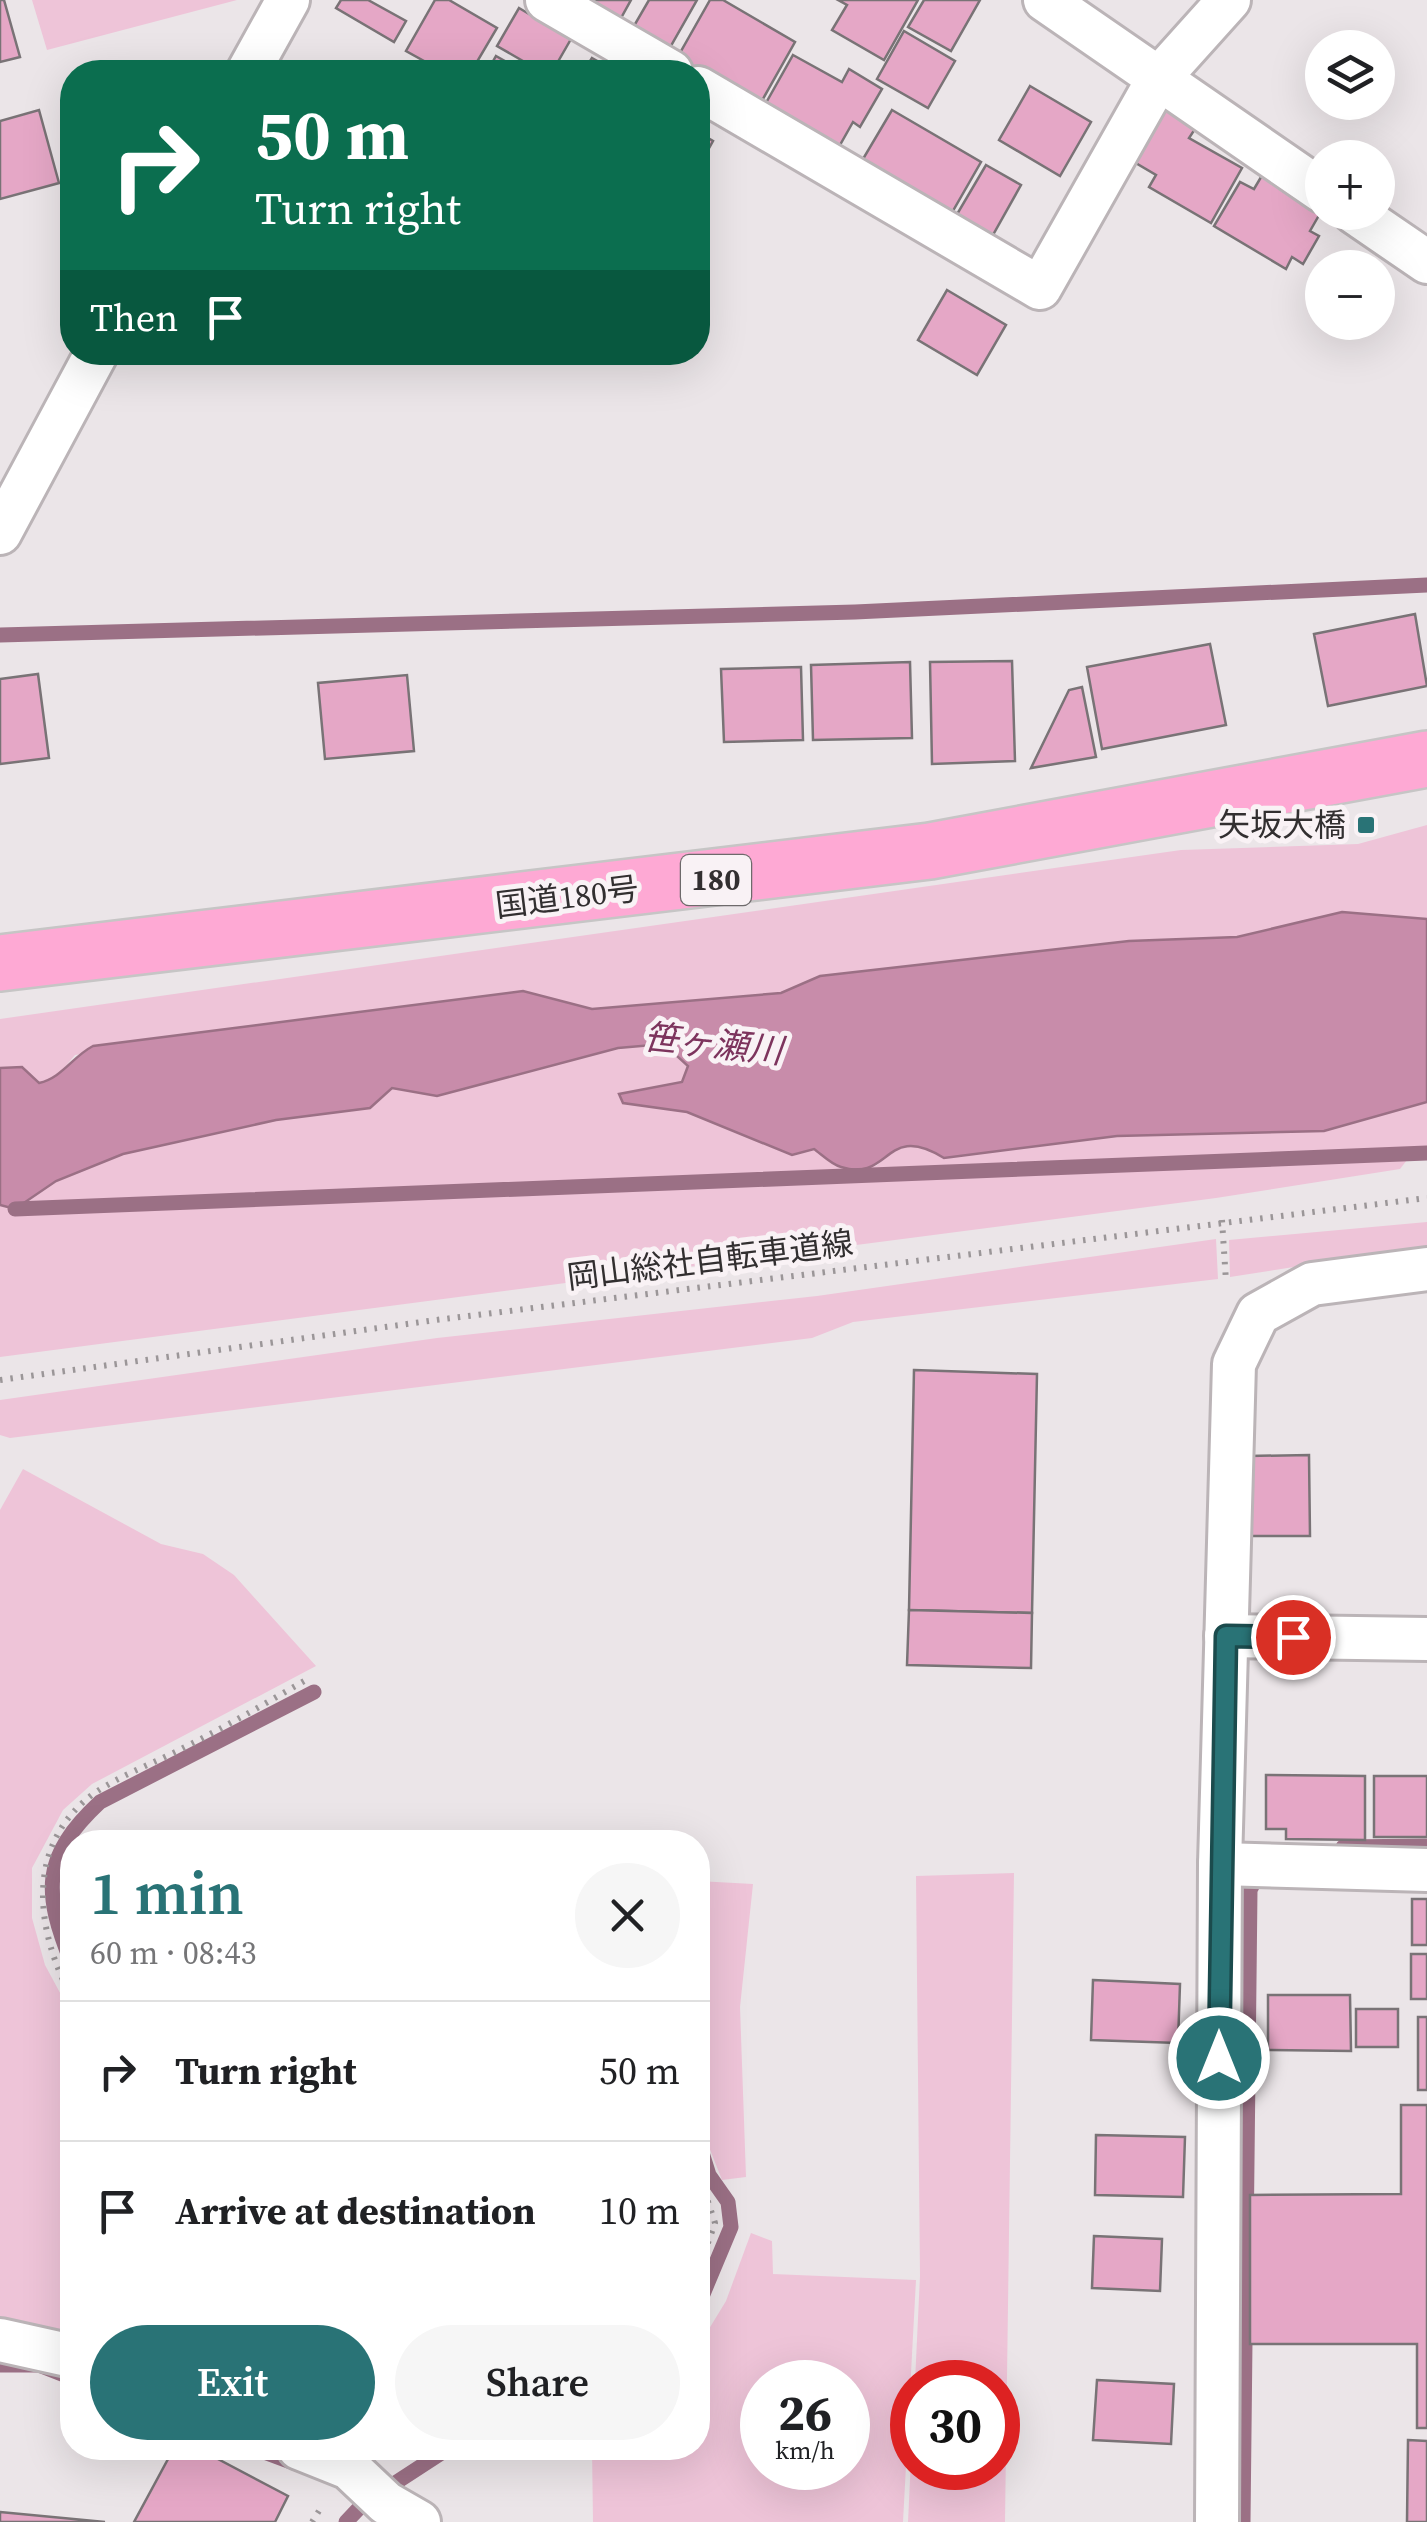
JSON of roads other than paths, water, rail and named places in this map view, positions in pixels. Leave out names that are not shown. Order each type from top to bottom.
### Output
[{"type":"highway","name":"国道180号","points":[[0,964],[930,851],[1427,759]]},
{"type":"street","points":[[255,60],[288,0]]},
{"type":"street","points":[[547,0],[650,60]]},
{"type":"street","points":[[710,95],[1040,288],[1158,78],[1229,0]]},
{"type":"street","points":[[1053,2],[1305,179]]},
{"type":"street","points":[[1380,230],[1427,262]]},
{"type":"street","points":[[0,532],[90,365]]},
{"type":"street","points":[[1217,2522],[1245,1864],[1226,1636],[1234,1364],[1258,1314],[1312,1284],[1427,1269]]},
{"type":"street","points":[[1226,1636],[1427,1639]]},
{"type":"street","points":[[1245,1864],[1427,1870]]},
{"type":"street","points":[[0,2340],[60,2353]]},
{"type":"street","points":[[328,2460],[348,2468],[391,2504]]},
{"type":"water","name":"笹ヶ瀬川","points":[[1342,912],[1427,919],[1427,1102],[1324,1131],[1117,1136],[944,1158],[910,1146],[857,1170],[838,1166],[814,1149],[792,1155],[687,1112],[623,1103],[619,1094],[682,1082],[688,1066],[664,1044],[618,1048],[437,1096],[392,1088],[370,1108],[276,1120],[123,1154],[56,1181],[15,1209],[0,1205],[0,1068],[22,1067],[39,1083],[54,1077],[93,1046],[523,991],[592,1009],[781,993],[820,976],[1129,941],[1237,937]]},
{"type":"waterway","points":[[0,635],[855,612],[1427,585]]},
{"type":"waterway","points":[[15,1209],[1427,1153]]},
{"type":"waterway","points":[[75,1830],[100,1802],[314,1692]]},
{"type":"waterway","points":[[1343,1847],[1427,1846]]},
{"type":"waterway","points":[[60,1854],[53,1877],[53,1896],[60,1931]]},
{"type":"waterway","points":[[1243,2522],[1250,1890],[1261,1869]]},
{"type":"waterway","points":[[710,2176],[728,2202],[731,2227],[710,2277]]},
{"type":"waterway","points":[[0,2365],[39,2365],[60,2373]]},
{"type":"waterway","points":[[285,2460],[299,2465]]},
{"type":"waterway","points":[[346,2522],[363,2504],[431,2460]]},
{"type":"place","name":"矢坂大橋","points":[[1366,825]]}]
